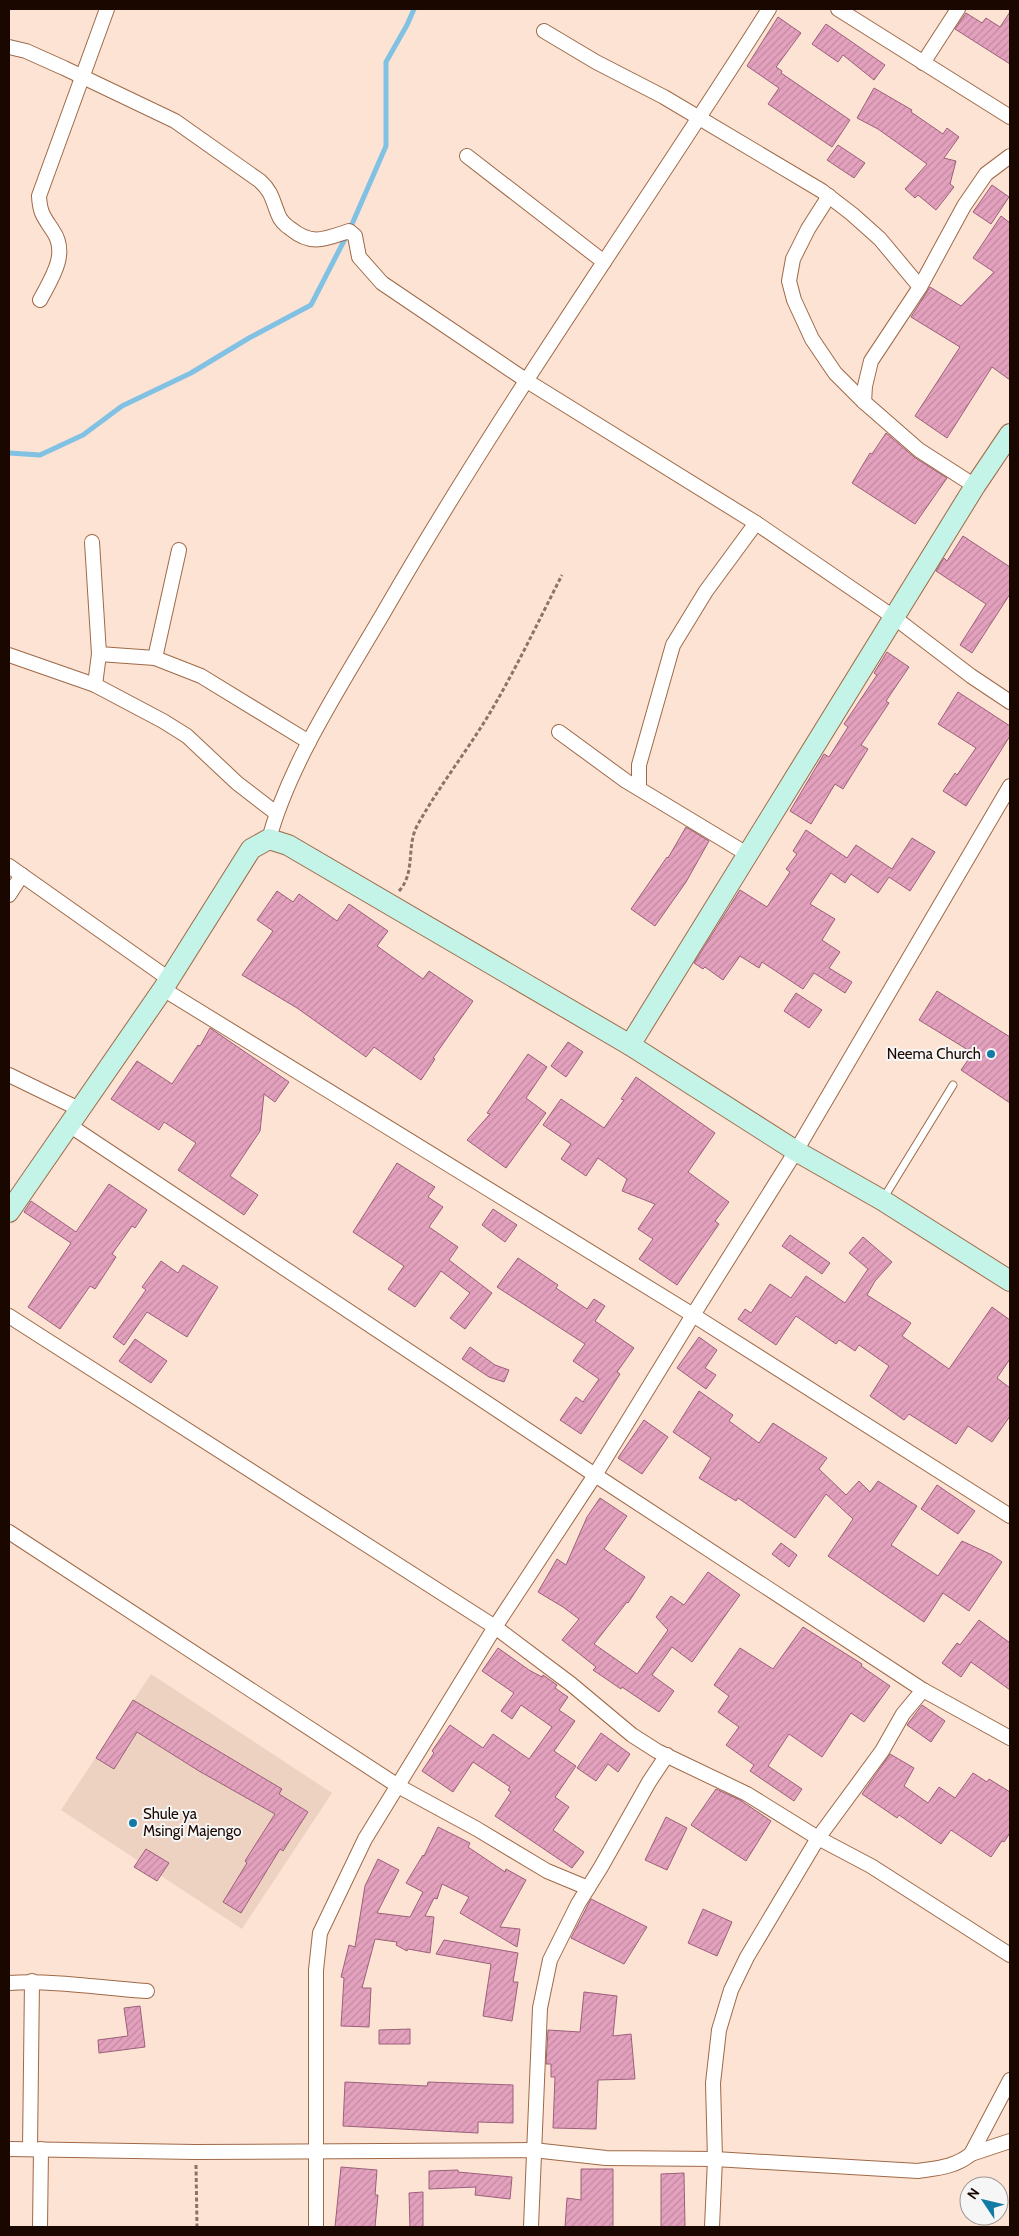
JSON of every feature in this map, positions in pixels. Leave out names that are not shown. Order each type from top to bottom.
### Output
[{"type":"street","points":[[40,300],[58,265],[60,247],[54,232],[44,220],[39,196],[107,9]]},
{"type":"street","points":[[9,1212],[166,984],[251,849],[269,839],[276,813],[309,742],[424,542],[769,9]]},
{"type":"street","points":[[838,9],[1010,117]]},
{"type":"street","points":[[923,63],[958,9]]},
{"type":"street","points":[[544,31],[596,62],[664,97],[829,196],[880,239],[920,287]]},
{"type":"street","points":[[9,47],[26,51],[175,121],[260,181],[268,189],[276,202],[278,215],[296,233],[316,241],[349,231],[355,236],[360,257],[382,283],[527,381],[756,523],[895,618],[971,676],[1010,702]]},
{"type":"street","points":[[467,156],[604,262]]},
{"type":"street","points":[[864,402],[865,386],[871,362],[920,287],[964,206],[986,174],[1010,156]]},
{"type":"street","points":[[829,196],[808,228],[793,259],[789,281],[794,300],[812,339],[835,373],[864,402],[919,450],[975,486]]},
{"type":"street","points":[[630,1044],[975,486],[1010,434]]},
{"type":"street","points":[[639,788],[639,766],[673,644],[706,591],[756,523]]},
{"type":"street","points":[[92,542],[99,654],[95,685]]},
{"type":"street","points":[[155,658],[179,550]]},
{"type":"street","points":[[99,654],[155,658],[200,676],[309,742]]},
{"type":"street","points":[[9,655],[95,685],[187,736],[237,783],[276,813]]},
{"type":"street","points":[[559,732],[639,788],[746,854]]},
{"type":"street","points":[[316,2227],[316,1970],[320,1933],[365,1839],[495,1627],[595,1475],[796,1151],[1008,794]]},
{"type":"street","points":[[269,839],[288,845],[630,1044],[796,1151],[882,1200],[1010,1281]]},
{"type":"street","points":[[9,866],[166,984],[1010,1516]]},
{"type":"street","points":[[9,895],[22,875]]},
{"type":"street","points":[[9,1075],[74,1117],[595,1475],[923,1690],[1010,1738]]},
{"type":"street","points":[[9,1316],[495,1627],[571,1684],[632,1735],[667,1755],[746,1794],[818,1838],[871,1866],[1010,1955]]},
{"type":"street","points":[[9,1532],[398,1786],[477,1829],[546,1871],[588,1888]]},
{"type":"street","points":[[712,2227],[715,2159],[713,2083],[719,2030],[731,1990],[747,1957],[818,1838],[882,1751],[903,1714],[923,1690]]},
{"type":"street","points":[[531,2227],[536,2058],[542,1998],[550,1960],[563,1931],[644,1790],[667,1755]]},
{"type":"street","points":[[32,1981],[40,2227]]},
{"type":"street","points":[[9,1983],[54,1982],[96,1988],[148,1992]]},
{"type":"street","points":[[972,2154],[1010,2080]]},
{"type":"street","points":[[9,2149],[195,2152],[533,2150],[606,2158],[715,2159],[918,2171],[962,2162],[972,2154],[1010,2141]]},
{"type":"lane","points":[[882,1200],[953,1085]]},
{"type":"path","points":[[388,904],[405,884],[410,868],[416,830],[426,810],[448,780],[456,763],[466,752],[493,708],[562,575]]},
{"type":"path","points":[[195,2152],[197,2227]]},
{"type":"shaded area","points":[[151,1674],[332,1793],[242,1929],[61,1810]]},
{"type":"building","points":[[1010,12],[1010,64],[955,29],[966,13],[982,23],[986,18],[1000,27]]},
{"type":"building","points":[[778,17],[801,33],[776,67],[782,71],[781,73],[850,120],[832,147],[768,104],[779,88],[747,66]]},
{"type":"building","points":[[826,24],[885,65],[874,80],[843,55],[838,62],[812,44]]},
{"type":"building","points":[[874,88],[912,110],[911,112],[943,134],[947,128],[959,137],[944,158],[956,161],[950,184],[954,187],[936,210],[918,195],[915,198],[905,189],[927,164],[878,129],[857,118]]},
{"type":"building","points":[[838,145],[865,163],[854,178],[827,160]]},
{"type":"building","points":[[992,185],[1009,197],[991,224],[973,212]]},
{"type":"building","points":[[1001,216],[1010,223],[1010,380],[992,367],[947,438],[915,416],[960,347],[911,317],[930,287],[961,306],[994,272],[973,258]]},
{"type":"building","points":[[886,433],[914,457],[947,478],[915,524],[852,483],[870,453],[872,454]]},
{"type":"building","points":[[963,536],[1010,567],[1010,594],[972,653],[960,645],[986,604],[936,571],[944,558],[947,561]]},
{"type":"building","points":[[887,652],[909,667],[886,701],[889,703],[861,745],[868,749],[843,789],[835,784],[811,824],[790,811],[824,754],[829,757],[848,727],[844,724],[877,675],[874,673]]},
{"type":"building","points":[[958,692],[1010,726],[1010,736],[966,806],[943,791],[976,748],[938,724]]},
{"type":"building","points":[[686,827],[709,841],[686,882],[655,926],[631,909],[668,858]]},
{"type":"building","points":[[806,830],[847,858],[856,845],[892,869],[912,838],[935,852],[910,891],[889,877],[878,893],[851,874],[845,883],[831,873],[810,904],[835,919],[822,940],[840,952],[829,968],[852,982],[845,993],[814,973],[803,989],[762,962],[759,968],[740,956],[723,980],[705,967],[703,969],[694,963],[740,890],[767,907],[790,872],[786,869],[797,854],[793,851]]},
{"type":"building","points":[[277,891],[293,902],[299,894],[337,921],[349,904],[388,931],[377,946],[423,979],[429,971],[473,1001],[433,1058],[435,1059],[421,1080],[374,1047],[366,1057],[297,1008],[242,975],[273,931],[257,920]]},
{"type":"building","points":[[937,991],[1010,1037],[1010,1103],[961,1070],[973,1053],[919,1020]]},
{"type":"building","points":[[796,993],[822,1010],[809,1028],[784,1011]]},
{"type":"building","points":[[210,1028],[289,1082],[275,1102],[264,1094],[260,1131],[230,1176],[258,1195],[244,1215],[178,1170],[196,1143],[164,1122],[159,1130],[111,1099],[137,1061],[172,1084],[198,1045],[200,1046]]},
{"type":"building","points":[[568,1042],[583,1052],[566,1077],[551,1066]]},
{"type":"building","points":[[528,1054],[547,1067],[526,1098],[546,1113],[506,1168],[467,1140],[490,1114],[487,1113]]},
{"type":"building","points":[[636,1077],[715,1133],[688,1172],[729,1202],[715,1221],[719,1224],[677,1285],[639,1259],[653,1239],[638,1229],[655,1204],[622,1191],[627,1179],[598,1158],[586,1176],[561,1159],[571,1144],[543,1125],[561,1099],[604,1128],[624,1100],[621,1099]]},
{"type":"building","points":[[397,1163],[435,1187],[428,1197],[443,1207],[429,1227],[458,1247],[449,1260],[492,1293],[465,1329],[450,1318],[470,1293],[441,1271],[415,1307],[388,1289],[404,1266],[353,1232]]},
{"type":"building","points":[[109,1184],[147,1210],[135,1228],[132,1226],[112,1254],[116,1257],[95,1289],[90,1286],[60,1329],[28,1307],[71,1243],[24,1212],[31,1201],[76,1232]]},
{"type":"building","points":[[493,1209],[517,1225],[505,1242],[482,1225]]},
{"type":"building","points":[[790,1235],[830,1263],[822,1274],[782,1246]]},
{"type":"building","points":[[863,1237],[892,1262],[875,1281],[867,1295],[911,1323],[902,1336],[949,1369],[992,1307],[1010,1320],[1010,1359],[997,1378],[1010,1388],[1010,1416],[992,1442],[968,1426],[956,1444],[909,1414],[904,1420],[870,1396],[889,1366],[859,1345],[855,1351],[839,1340],[836,1344],[796,1316],[776,1345],[738,1319],[745,1309],[751,1313],[770,1284],[791,1298],[806,1276],[845,1303],[868,1269],[849,1253]]},
{"type":"building","points":[[518,1258],[558,1285],[556,1288],[587,1309],[594,1299],[605,1306],[595,1321],[634,1348],[617,1372],[620,1374],[581,1434],[560,1420],[576,1397],[583,1402],[599,1379],[573,1361],[585,1344],[497,1287]]},
{"type":"building","points":[[161,1261],[178,1273],[183,1265],[218,1287],[187,1337],[147,1312],[124,1345],[113,1337],[146,1290],[142,1287]]},
{"type":"building","points":[[699,1337],[717,1350],[705,1368],[716,1375],[706,1389],[677,1368]]},
{"type":"building","points":[[135,1339],[167,1361],[151,1383],[119,1361]]},
{"type":"building","points":[[470,1347],[495,1365],[509,1370],[504,1382],[489,1377],[462,1359]]},
{"type":"building","points":[[699,1391],[733,1415],[729,1421],[759,1443],[773,1423],[827,1458],[819,1469],[846,1495],[859,1481],[870,1492],[878,1481],[917,1506],[891,1545],[938,1576],[962,1541],[992,1555],[1002,1562],[969,1611],[943,1593],[924,1622],[828,1556],[853,1519],[826,1494],[795,1538],[738,1498],[736,1501],[699,1478],[711,1458],[673,1432]]},
{"type":"building","points":[[644,1420],[668,1437],[642,1474],[618,1458]]},
{"type":"building","points":[[937,1485],[975,1511],[958,1534],[921,1509]]},
{"type":"building","points":[[600,1498],[627,1516],[604,1549],[645,1577],[628,1603],[594,1644],[637,1674],[668,1630],[656,1617],[671,1596],[684,1605],[708,1572],[740,1595],[692,1662],[672,1647],[652,1675],[674,1691],[659,1712],[593,1670],[596,1667],[562,1640],[579,1619],[538,1592],[557,1559],[566,1565],[587,1517]]},
{"type":"building","points":[[781,1543],[797,1555],[789,1567],[772,1554]]},
{"type":"building","points":[[979,1620],[1010,1643],[1010,1690],[971,1662],[961,1677],[942,1663],[957,1643],[960,1645]]},
{"type":"building","points":[[803,1627],[862,1664],[861,1666],[890,1686],[864,1722],[851,1713],[822,1757],[789,1734],[768,1766],[802,1789],[794,1801],[750,1771],[754,1765],[726,1745],[739,1727],[718,1712],[729,1696],[714,1685],[740,1648],[773,1669]]},
{"type":"building","points":[[498,1648],[529,1670],[542,1677],[543,1675],[557,1685],[555,1688],[568,1697],[559,1710],[575,1721],[554,1751],[576,1766],[555,1797],[569,1807],[553,1830],[584,1852],[572,1868],[495,1816],[511,1792],[508,1790],[510,1787],[473,1762],[453,1792],[422,1771],[434,1753],[432,1751],[450,1725],[483,1748],[493,1734],[529,1759],[552,1727],[521,1705],[512,1719],[501,1711],[514,1693],[482,1671]]},
{"type":"building","points":[[133,1700],[282,1789],[279,1794],[308,1812],[283,1851],[280,1849],[241,1913],[223,1902],[247,1863],[245,1861],[275,1814],[199,1771],[137,1732],[114,1769],[96,1758]]},
{"type":"building","points":[[922,1705],[945,1721],[931,1742],[907,1725]]},
{"type":"building","points":[[601,1733],[630,1754],[618,1772],[608,1764],[596,1781],[577,1768]]},
{"type":"building","points":[[890,1754],[914,1768],[904,1786],[928,1803],[939,1787],[955,1798],[973,1773],[987,1782],[989,1779],[1010,1792],[1010,1833],[991,1857],[951,1830],[941,1844],[899,1815],[897,1818],[862,1794]]},
{"type":"building","points":[[716,1789],[740,1800],[771,1821],[746,1861],[691,1825]]},
{"type":"building","points":[[666,1817],[687,1828],[667,1870],[645,1860]]},
{"type":"building","points":[[438,1827],[470,1843],[468,1847],[505,1872],[506,1869],[526,1880],[500,1927],[520,1929],[517,1947],[460,1913],[469,1897],[442,1884],[437,1899],[434,1898],[425,1916],[434,1917],[430,1953],[408,1949],[407,1951],[396,1945],[397,1942],[375,1939],[362,1988],[371,1988],[369,2027],[341,2026],[344,1978],[341,1977],[349,1945],[355,1947],[365,1886],[378,1859],[399,1870],[377,1913],[410,1917],[423,1892],[406,1883],[424,1856]]},
{"type":"building","points":[[146,1849],[169,1863],[157,1881],[134,1867]]},
{"type":"building","points":[[591,1899],[647,1927],[624,1964],[571,1938]]},
{"type":"building","points":[[703,1909],[732,1922],[717,1956],[688,1943]]},
{"type":"building","points":[[444,1940],[518,1953],[513,1982],[518,1982],[512,2021],[483,2016],[491,1964],[436,1954]]},
{"type":"building","points":[[584,1992],[617,1996],[613,2036],[631,2034],[635,2079],[598,2080],[596,2129],[553,2128],[555,2077],[551,2077],[551,2064],[546,2064],[548,2030],[580,2032]]},
{"type":"building","points":[[140,2006],[145,2047],[99,2053],[98,2040],[128,2036],[124,2008]]},
{"type":"building","points":[[410,2029],[410,2044],[379,2044],[379,2030]]},
{"type":"building","points":[[345,2082],[427,2086],[428,2082],[513,2085],[513,2123],[478,2122],[478,2133],[343,2126]]},
{"type":"building","points":[[341,2167],[377,2170],[375,2195],[378,2195],[375,2227],[335,2227]]},
{"type":"building","points":[[581,2169],[613,2169],[613,2227],[565,2227],[567,2198],[581,2200]]},
{"type":"building","points":[[458,2170],[458,2172],[512,2177],[510,2199],[475,2195],[476,2187],[429,2189],[429,2171]]},
{"type":"building","points":[[684,2173],[685,2227],[661,2227],[661,2174]]},
{"type":"building","points":[[423,2192],[423,2227],[410,2227],[409,2193]]},
{"type":"waterway","points":[[9,453],[40,455],[83,435],[122,406],[191,373],[249,338],[311,305],[349,231],[386,146],[386,62],[414,9]]},
{"type":"place","name":"Neema Church","points":[[991,1054]]},
{"type":"place","name":"Shule ya Msingi Majengo","points":[[133,1823]]}]
